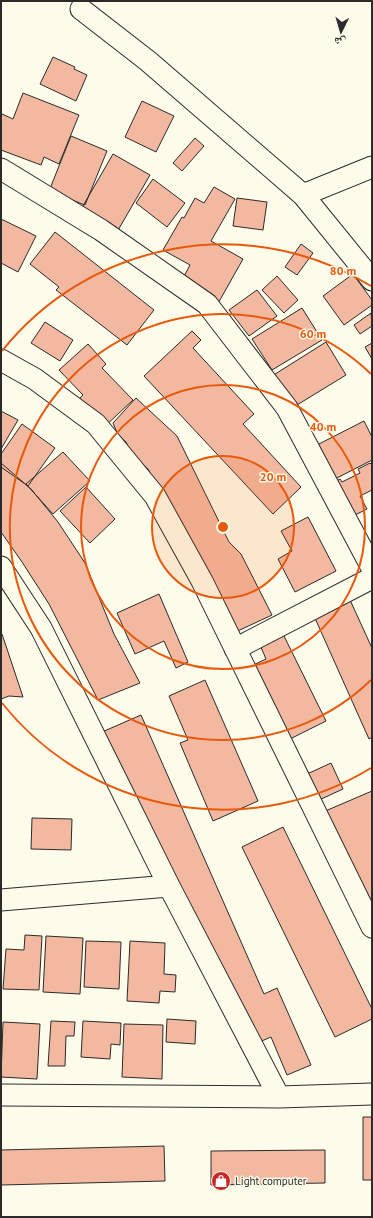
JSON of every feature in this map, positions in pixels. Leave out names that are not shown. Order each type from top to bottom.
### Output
[{"type":"street","points":[[81,9],[148,61],[303,195],[372,280]]},
{"type":"street","points":[[303,195],[372,167]]},
{"type":"street","points":[[1,169],[101,230],[207,304],[287,408],[372,568]]},
{"type":"street","points":[[1,360],[35,379],[96,424],[155,496],[202,581],[372,927]]},
{"type":"street","points":[[1,567],[41,628],[169,886],[279,1097]]},
{"type":"street","points":[[235,649],[372,578]]},
{"type":"street","points":[[1,900],[169,886]]},
{"type":"street","points":[[1,1095],[279,1097],[372,1094]]},
{"type":"building","points":[[53,57],[75,67],[74,69],[87,75],[76,101],[40,84]]},
{"type":"building","points":[[23,93],[79,115],[59,164],[44,157],[41,165],[1,150],[2,114],[13,119]]},
{"type":"building","points":[[142,101],[174,116],[156,152],[125,137]]},
{"type":"building","points":[[71,136],[107,151],[85,205],[49,191]]},
{"type":"building","points":[[195,138],[204,146],[182,171],[173,163]]},
{"type":"building","points":[[113,154],[150,175],[117,232],[80,211]]},
{"type":"building","points":[[153,179],[185,203],[167,227],[136,203]]},
{"type":"building","points":[[214,187],[235,199],[211,241],[243,259],[216,307],[179,286],[190,265],[163,250],[195,198],[204,203]]},
{"type":"building","points":[[237,198],[267,202],[263,230],[233,226]]},
{"type":"building","points":[[1,219],[36,236],[18,272],[1,263]]},
{"type":"building","points":[[55,232],[154,310],[127,345],[56,290],[59,287],[30,264]]},
{"type":"building","points":[[301,244],[313,253],[297,275],[285,267]]},
{"type":"building","points":[[353,274],[372,300],[372,305],[344,325],[323,296]]},
{"type":"building","points":[[277,276],[298,300],[284,313],[262,290]]},
{"type":"building","points":[[257,290],[277,316],[249,336],[229,310]]},
{"type":"building","points":[[302,308],[322,340],[272,370],[252,339]]},
{"type":"building","points":[[371,313],[372,326],[360,334],[354,325]]},
{"type":"building","points":[[45,322],[73,340],[60,361],[31,343]]},
{"type":"building","points":[[192,331],[201,340],[193,348],[254,414],[243,424],[301,487],[273,514],[144,376]]},
{"type":"building","points":[[326,342],[346,375],[292,408],[272,376]]},
{"type":"building","points":[[372,343],[372,359],[365,347]]},
{"type":"building","points":[[88,344],[106,364],[102,368],[133,400],[103,428],[77,401],[83,395],[59,370]]},
{"type":"building","points":[[136,398],[177,436],[229,542],[241,554],[272,615],[227,636],[191,565],[200,555],[181,536],[148,469],[131,454],[126,442],[118,435],[113,423]]},
{"type":"building","points":[[1,411],[18,420],[1,449]]},
{"type":"building","points":[[364,421],[372,437],[372,460],[333,480],[315,446]]},
{"type":"building","points":[[22,424],[55,448],[28,486],[1,467],[1,454]]},
{"type":"building","points":[[63,452],[90,481],[53,514],[26,484]]},
{"type":"building","points":[[1,463],[31,489],[58,522],[85,563],[114,634],[140,683],[98,700],[49,604],[1,532]]},
{"type":"building","points":[[370,463],[372,465],[372,490],[360,496],[367,509],[351,517],[333,483],[340,479],[342,482],[360,473],[358,469]]},
{"type":"building","points":[[86,487],[115,519],[90,543],[60,511]]},
{"type":"building","points":[[308,517],[336,571],[295,592],[278,559],[292,551],[281,531]]},
{"type":"building","points":[[159,594],[188,662],[176,668],[164,641],[135,654],[117,613]]},
{"type":"building","points":[[350,600],[372,648],[372,737],[369,739],[314,616]]},
{"type":"building","points":[[1,634],[23,697],[9,696],[1,699]]},
{"type":"building","points":[[283,634],[326,721],[286,741],[249,667],[266,659],[260,645]]},
{"type":"building","points":[[205,680],[258,801],[213,821],[180,743],[188,740],[169,696]]},
{"type":"building","points":[[141,715],[264,994],[277,988],[311,1065],[287,1075],[271,1037],[243,1049],[102,732]]},
{"type":"building","points":[[331,763],[343,789],[317,801],[305,775]]},
{"type":"building","points":[[372,791],[372,909],[323,812]]},
{"type":"building","points":[[32,818],[72,819],[71,850],[31,849]]},
{"type":"building","points":[[283,827],[372,1009],[372,1019],[335,1037],[242,847]]},
{"type":"building","points":[[25,935],[42,936],[39,990],[3,989],[6,949],[24,950]]},
{"type":"building","points":[[46,936],[83,938],[80,994],[43,992]]},
{"type":"building","points":[[86,941],[121,942],[119,989],[84,987]]},
{"type":"building","points":[[130,941],[165,943],[164,974],[176,975],[175,992],[160,991],[159,1003],[127,1001]]},
{"type":"building","points":[[167,1019],[196,1021],[195,1044],[166,1042]]},
{"type":"building","points":[[51,1021],[75,1022],[74,1036],[66,1036],[65,1066],[48,1066]]},
{"type":"building","points":[[83,1021],[121,1023],[120,1045],[111,1044],[110,1059],[81,1057]]},
{"type":"building","points":[[3,1022],[40,1024],[37,1079],[1,1077]]},
{"type":"building","points":[[124,1024],[163,1025],[162,1079],[122,1077]]},
{"type":"building","points":[[363,1117],[372,1117],[372,1180],[363,1180]]},
{"type":"building","points":[[164,1146],[165,1181],[1,1185],[1,1150]]},
{"type":"building","points":[[325,1150],[325,1183],[211,1185],[211,1151]]},
{"type":"place","name":"Light computer","points":[[221,1181]]}]
